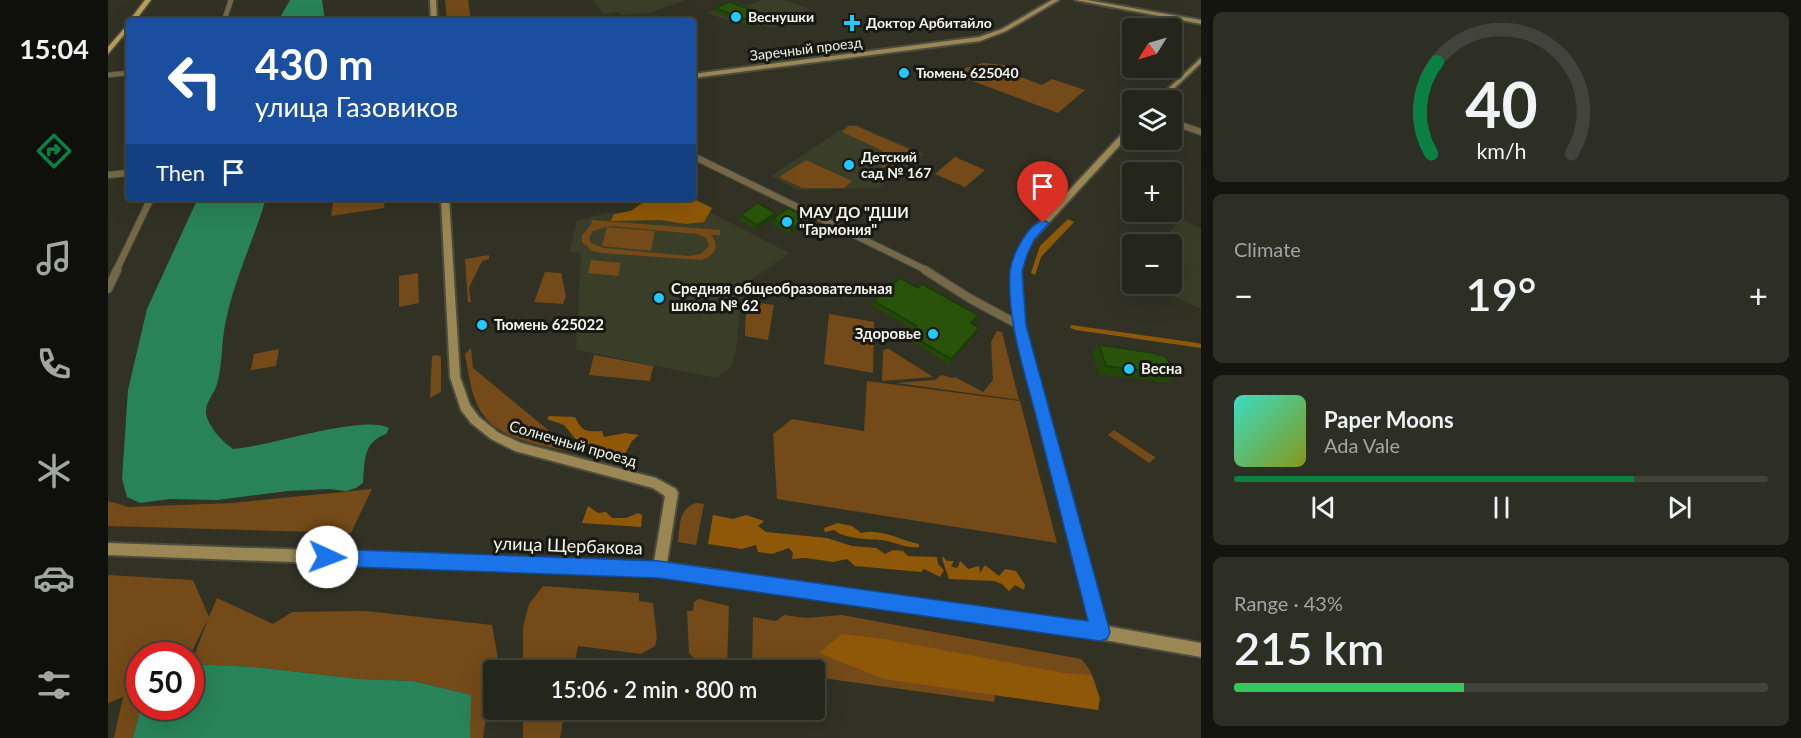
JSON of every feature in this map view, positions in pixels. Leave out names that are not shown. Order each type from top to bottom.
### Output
[{"type":"main road","points":[[134,18],[148,0]]},
{"type":"main road","points":[[433,0],[435,18]]},
{"type":"main road","name":"Заречный проезд","points":[[696,76],[980,39],[1004,30],[1056,0]]},
{"type":"main road","points":[[1078,0],[1201,21]]},
{"type":"main road","points":[[108,52],[126,29]]},
{"type":"main road","points":[[1170,90],[1201,60]]},
{"type":"main road","points":[[1100,632],[1019,325],[1016,271],[1029,239],[1122,139]]},
{"type":"main road","name":"Солнечный проезд","points":[[445,201],[455,377],[465,407],[475,420],[495,436],[519,447],[656,483],[672,493],[659,569]]},
{"type":"main road","name":"улица Щербакова","points":[[108,549],[659,569],[1100,632],[1201,651]]},
{"type":"street","points":[[225,18],[231,0]]},
{"type":"street","points":[[108,75],[126,73]]},
{"type":"street","points":[[1182,125],[1201,132]]},
{"type":"street","points":[[696,158],[933,274],[969,298],[1019,325]]},
{"type":"street","points":[[108,175],[126,173]]},
{"type":"street","points":[[108,289],[110,278],[149,201]]},
{"type":"shaded area","points":[[290,0],[322,0],[325,18],[280,18]]},
{"type":"shaded area","points":[[445,0],[468,0],[471,18],[447,18]]},
{"type":"shaded area","points":[[594,0],[686,0],[648,13],[620,15],[618,12],[603,14]]},
{"type":"shaded area","points":[[761,0],[785,0],[810,9],[772,28],[760,24],[753,27],[708,13],[734,2],[747,6]]},
{"type":"shaded area","points":[[983,63],[1015,66],[1007,72],[1042,85],[1052,79],[1085,90],[1058,113],[952,72]]},
{"type":"shaded area","name":"Детский сад № 167","points":[[848,125],[857,125],[925,154],[878,188],[798,190],[771,176]]},
{"type":"shaded area","points":[[849,126],[856,126],[920,154],[895,172],[870,161],[883,151],[842,132]]},
{"type":"shaded area","points":[[955,157],[985,170],[965,187],[935,174]]},
{"type":"shaded area","points":[[806,160],[852,181],[844,188],[802,188],[779,177]]},
{"type":"shaded area","points":[[696,200],[712,208],[704,222],[686,224],[660,220],[611,221],[614,214],[631,211],[645,201]]},
{"type":"shaded area","points":[[197,201],[265,201],[230,304],[224,328],[219,376],[206,409],[207,418],[213,429],[233,449],[358,425],[389,428],[386,434],[373,442],[366,454],[363,483],[346,491],[329,489],[288,491],[217,500],[170,499],[140,503],[127,497],[122,479],[128,390],[147,309]]},
{"type":"shaded area","points":[[334,201],[385,201],[384,208],[331,216]]},
{"type":"shaded area","name":"Средняя общеобразовательная школа № 62","points":[[651,201],[689,201],[789,253],[742,287],[736,351],[731,367],[716,378],[576,350],[581,253],[569,252],[577,221],[606,213],[621,214]]},
{"type":"shaded area","points":[[1068,219],[1074,222],[1041,257],[1035,275],[1031,273],[1040,246]]},
{"type":"shaded area","points":[[592,220],[720,230],[720,235],[711,235],[714,239],[715,250],[701,260],[602,253],[592,251],[582,242],[582,235],[591,225]],"holes":[[[610,226],[697,234],[706,238],[709,246],[701,254],[689,256],[604,248],[591,243],[589,238],[593,231]]]},
{"type":"shaded area","points":[[1182,220],[1201,228],[1201,309],[1171,295],[1182,294],[1182,234],[1169,234]]},
{"type":"shaded area","points":[[607,227],[655,231],[651,251],[602,246]]},
{"type":"shaded area","points":[[489,255],[489,259],[482,261],[469,288],[471,302],[468,302],[465,259]]},
{"type":"shaded area","points":[[591,260],[621,263],[618,276],[588,273]]},
{"type":"shaded area","points":[[545,272],[561,273],[566,296],[563,304],[534,302]]},
{"type":"shaded area","points":[[418,273],[419,303],[399,307],[399,276]]},
{"type":"shaded area","points":[[746,301],[774,305],[768,340],[745,336]]},
{"type":"shaded area","points":[[829,314],[874,322],[873,373],[824,364]]},
{"type":"shaded area","points":[[1071,325],[1198,343],[1201,344],[1201,348],[1076,330],[1070,328]]},
{"type":"shaded area","points":[[997,331],[1002,332],[1019,400],[896,383],[935,380],[941,375],[955,377],[983,392],[993,380],[991,342]]},
{"type":"shaded area","points":[[471,348],[473,368],[576,453],[515,438],[493,425],[485,417],[477,403],[469,379],[465,354]]},
{"type":"shaded area","points":[[279,349],[276,366],[251,370],[254,354]]},
{"type":"shaded area","points":[[886,349],[933,377],[882,381],[883,351]]},
{"type":"shaded area","points":[[594,355],[653,366],[650,381],[589,375]]},
{"type":"shaded area","points":[[432,356],[441,357],[441,392],[430,398]]},
{"type":"shaded area","points":[[867,381],[1020,401],[1057,543],[777,499],[773,434],[792,419],[864,431]]},
{"type":"shaded area","points":[[549,416],[575,417],[580,426],[589,431],[602,431],[604,437],[625,433],[639,435],[632,441],[625,454],[579,443],[564,425],[547,419]]},
{"type":"shaded area","points":[[1114,430],[1155,458],[1149,463],[1108,435]]},
{"type":"shaded area","points":[[372,489],[351,533],[108,526],[108,501],[129,507],[232,503]]},
{"type":"shaded area","points":[[696,503],[704,504],[696,545],[678,542],[683,514],[686,509]]},
{"type":"shaded area","points":[[588,506],[598,513],[606,512],[612,518],[626,518],[638,513],[642,515],[641,527],[582,523]]},
{"type":"shaded area","points":[[713,515],[733,519],[746,515],[764,521],[758,526],[766,532],[827,538],[852,546],[876,548],[885,554],[893,550],[903,551],[908,556],[937,557],[938,564],[944,570],[940,577],[924,569],[921,572],[855,566],[847,559],[833,562],[806,558],[792,559],[793,553],[789,548],[772,554],[758,552],[756,545],[742,549],[708,544]]},
{"type":"shaded area","points":[[838,523],[852,526],[861,533],[876,532],[890,535],[919,544],[919,547],[850,537],[834,530],[825,532],[824,528]]},
{"type":"shaded area","points":[[942,556],[947,561],[954,561],[951,566],[955,568],[958,567],[960,561],[968,569],[979,566],[980,573],[985,565],[999,576],[1005,569],[1016,571],[1025,585],[1024,590],[1015,585],[1009,591],[1002,584],[994,581],[949,579]]},
{"type":"shaded area","points":[[108,575],[193,580],[209,617],[217,598],[273,624],[292,612],[366,611],[492,625],[498,659],[483,660],[483,720],[486,720],[483,738],[470,738],[470,695],[413,681],[359,679],[255,667],[204,665],[204,642],[199,642],[208,619],[196,642],[126,642],[126,720],[138,720],[133,738],[114,738],[123,697],[108,703]]},
{"type":"shaded area","points":[[543,586],[639,593],[639,601],[653,603],[657,638],[655,646],[641,654],[578,646],[575,660],[523,660],[523,627],[529,604]]},
{"type":"shaded area","points":[[699,599],[729,606],[727,660],[695,660],[689,653],[687,611],[693,611],[694,602]]},
{"type":"shaded area","points":[[784,615],[806,618],[842,615],[1081,659],[1089,669],[1095,683],[1098,710],[995,695],[994,702],[825,678],[825,660],[752,660],[753,617],[776,621]]},
{"type":"shaded area","points":[[842,634],[884,639],[1064,673],[1091,675],[1100,698],[1098,710],[884,679],[819,653]]},
{"type":"shaded area","points":[[204,665],[255,667],[359,679],[413,681],[471,695],[470,738],[133,738],[138,720],[204,720]]},
{"type":"shaded area","points":[[523,720],[563,720],[560,738],[523,738]]},
{"type":"building","points":[[730,2],[768,16],[754,22],[715,8]]},
{"type":"building","points":[[758,203],[775,213],[757,225],[741,215]]},
{"type":"building","points":[[788,208],[806,218],[791,229],[773,219]]},
{"type":"building","points":[[900,278],[918,288],[922,284],[978,315],[971,323],[979,328],[951,359],[909,334],[917,326],[874,301]]},
{"type":"building","points":[[1099,345],[1166,357],[1175,375],[1106,366]]},
{"type":"place","name":"Веснушки","points":[[736,17]]},
{"type":"place","name":"Доктор Арбитайло","points":[[852,23]]},
{"type":"place","name":"Тюмень 625040","points":[[904,73]]},
{"type":"place","name":"Детский сад № 167","points":[[849,165]]},
{"type":"place","name":"МАУ ДО \"ДШИ \"Гармония\"","points":[[787,222]]},
{"type":"place","name":"Средняя общеобразовательная школа № 62","points":[[659,298]]},
{"type":"place","name":"Тюмень 625022","points":[[482,325]]},
{"type":"place","name":"Здоровье","points":[[933,334]]},
{"type":"place","name":"Весна","points":[[1129,369]]},
{"type":"route","points":[[327,557],[659,569],[1100,632],[1019,325],[1016,271],[1029,239],[1043,223]]}]
